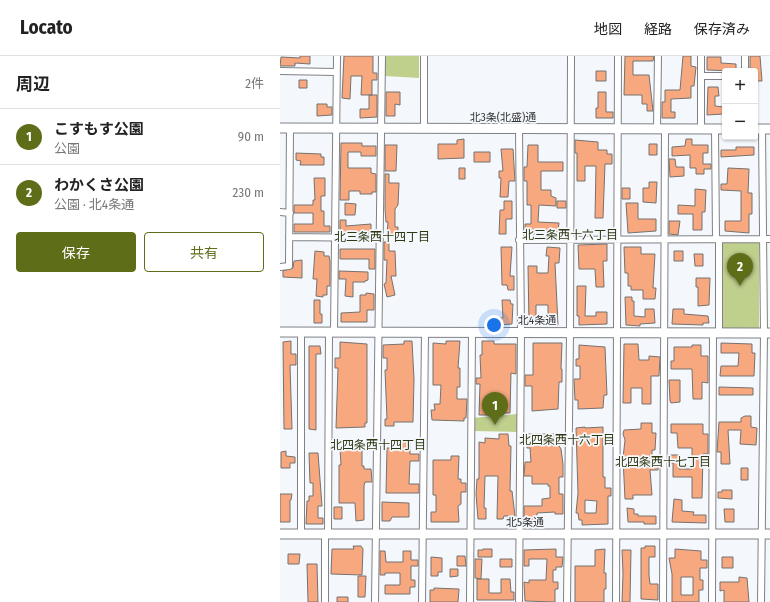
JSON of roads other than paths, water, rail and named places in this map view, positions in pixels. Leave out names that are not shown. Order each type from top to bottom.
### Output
[{"type":"street","points":[[325,602],[335,238],[337,56]]},
{"type":"street","points":[[375,602],[377,332],[382,129],[382,56]]},
{"type":"street","points":[[424,56],[424,128]]},
{"type":"street","points":[[568,602],[570,56]]},
{"type":"street","points":[[616,602],[615,534],[618,56]]},
{"type":"street","points":[[658,56],[665,240],[663,602]]},
{"type":"street","points":[[701,56],[701,129]]},
{"type":"street","points":[[744,68],[745,56]]},
{"type":"street","points":[[280,71],[336,72]]},
{"type":"street","points":[[701,76],[722,76]]},
{"type":"street","points":[[280,266],[289,266],[290,212],[285,128]]},
{"type":"street","name":"北3条(北盛)通","points":[[285,128],[722,129]]},
{"type":"street","points":[[519,129],[521,332],[518,534],[519,602]]},
{"type":"street","points":[[712,602],[711,534],[718,239],[715,129]]},
{"type":"street","points":[[761,602],[766,534],[767,333],[763,239],[762,129]]},
{"type":"street","points":[[280,212],[290,212]]},
{"type":"street","points":[[290,237],[379,238]]},
{"type":"street","points":[[519,240],[770,239]]},
{"type":"street","name":"北4条通","points":[[280,332],[767,333]]},
{"type":"street","points":[[301,332],[301,534]]},
{"type":"street","points":[[422,602],[425,332]]},
{"type":"street","points":[[470,602],[472,332]]},
{"type":"street","name":"北5条通","points":[[280,534],[766,534]]},
{"type":"place","name":"わかくさ公園","points":[[740,286]]},
{"type":"place","name":"こすもす公園","points":[[495,425]]},
{"type":"district","name":"北三条西十六丁目","points":[[570,235]]},
{"type":"district","name":"北三条西十四丁目","points":[[382,237]]},
{"type":"district","name":"北四条西十六丁目","points":[[567,440]]},
{"type":"district","name":"北四条西十四丁目","points":[[378,445]]},
{"type":"district","name":"北四条西十七丁目","points":[[663,462]]}]
